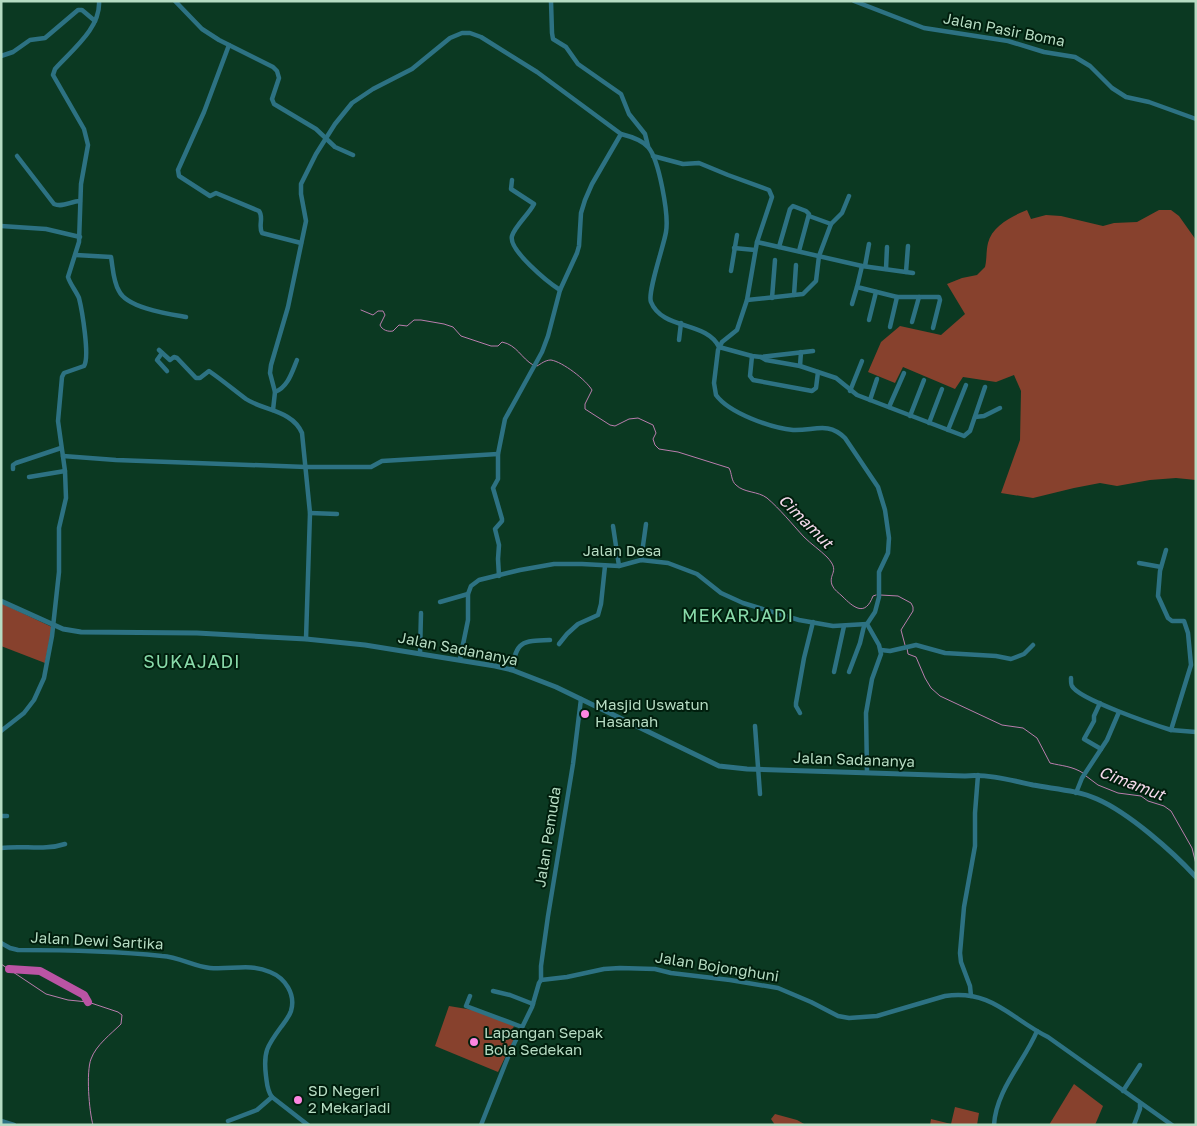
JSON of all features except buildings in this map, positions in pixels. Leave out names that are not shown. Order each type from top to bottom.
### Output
[{"type":"street","points":[[1,731],[24,713],[34,700],[44,678],[54,624],[59,572],[59,528],[66,498],[65,471],[58,421],[62,376],[66,372],[82,366],[86,360],[78,298],[68,277],[80,237],[81,184],[88,145],[84,129],[55,79],[54,73],[55,68],[89,31],[96,20],[99,1]]},
{"type":"street","points":[[175,1],[202,29],[275,68],[279,78],[272,99],[274,104],[316,129],[338,148],[353,155]]},
{"type":"street","points":[[551,1],[552,33],[554,39],[566,47],[578,64],[621,94],[629,114],[645,134],[648,147],[653,156],[664,193],[667,222],[650,299],[657,311],[672,320],[709,335],[716,341],[719,347],[752,356],[813,351]]},
{"type":"street","name":"Jalan Pasir Boma","points":[[854,1],[924,28],[1008,40],[1044,52],[1075,57],[1100,75],[1112,88],[1126,97],[1149,102],[1196,119]]},
{"type":"street","points":[[1,56],[13,52],[30,40],[45,38],[78,10],[82,10],[96,20]]},
{"type":"street","points":[[274,410],[275,392],[270,372],[271,365],[288,307],[306,221],[300,194],[301,184],[316,154],[335,124],[352,104],[373,89],[412,69],[450,38],[462,33],[470,33],[481,37],[523,62],[606,121],[621,134],[633,138],[648,147]]},
{"type":"street","points":[[229,45],[204,112],[178,170],[179,176],[210,196],[216,193],[259,211],[262,233],[301,243]]},
{"type":"street","points":[[499,576],[499,545],[495,529],[502,519],[493,488],[498,479],[498,454],[505,419],[548,336],[560,290],[577,253],[581,213],[585,200],[592,184],[621,134]]},
{"type":"street","points":[[17,156],[54,204],[62,206],[73,201],[80,202]]},
{"type":"street","points":[[653,156],[683,164],[699,163],[769,190],[772,197],[757,242],[747,300],[736,330],[719,347],[714,387],[716,395],[724,403],[754,419],[791,430],[824,427],[835,430],[845,438],[878,487],[889,538],[888,553],[879,572],[879,595],[875,612],[866,625],[848,672]]},
{"type":"street","points":[[512,180],[510,187],[512,190],[534,204],[513,234],[514,245],[544,279],[560,290]]},
{"type":"street","points":[[747,300],[806,292],[816,280],[819,256],[831,224],[842,213],[849,196]]},
{"type":"street","points":[[780,246],[790,209],[793,206],[806,211],[809,213],[809,216],[831,224]]},
{"type":"street","points":[[799,251],[809,216]]},
{"type":"street","points":[[1,226],[46,229],[80,237]]},
{"type":"street","points":[[732,271],[737,234]]},
{"type":"street","points":[[757,242],[863,266],[913,273]]},
{"type":"street","points":[[852,304],[869,244]]},
{"type":"street","points":[[906,272],[908,246]]},
{"type":"street","points":[[886,268],[887,247]]},
{"type":"street","points":[[734,248],[756,250]]},
{"type":"street","points":[[76,255],[108,257],[118,290],[122,296],[135,304],[158,312],[186,317]]},
{"type":"street","points":[[772,298],[775,260]]},
{"type":"street","points":[[794,295],[796,265]]},
{"type":"street","points":[[857,287],[897,297],[939,297],[940,300],[932,328]]},
{"type":"street","points":[[869,320],[876,292]]},
{"type":"street","points":[[890,327],[897,297]]},
{"type":"street","points":[[912,322],[919,297]]},
{"type":"street","points":[[679,340],[681,323]]},
{"type":"street","points":[[167,371],[157,360],[160,352],[170,360],[175,357],[177,358],[196,378],[200,378],[206,371],[209,371],[248,400],[274,410],[299,426],[302,433],[310,513],[306,639]]},
{"type":"street","points":[[800,366],[801,352]]},
{"type":"street","points":[[752,356],[750,376],[753,380],[812,391],[816,388],[818,372]]},
{"type":"street","points":[[761,356],[766,360],[800,366],[836,378],[850,391],[870,400],[966,435],[970,431],[985,387]]},
{"type":"street","points":[[275,392],[285,386],[297,360]]},
{"type":"street","points":[[850,391],[862,361]]},
{"type":"street","points":[[890,407],[904,373]]},
{"type":"street","points":[[870,400],[877,379]]},
{"type":"street","points":[[910,416],[924,380]]},
{"type":"street","points":[[948,430],[966,385]]},
{"type":"street","points":[[929,423],[942,389]]},
{"type":"street","points":[[975,417],[984,416],[1000,408]]},
{"type":"street","points":[[13,469],[13,465],[16,463],[61,448]]},
{"type":"street","points":[[63,456],[116,460],[306,467],[370,467],[382,460],[498,454]]},
{"type":"street","points":[[29,476],[65,471]]},
{"type":"street","points":[[310,513],[337,514]]},
{"type":"street","points":[[641,560],[646,524]]},
{"type":"street","points":[[613,526],[619,566]]},
{"type":"street","points":[[1166,550],[1161,567],[1159,600],[1168,618],[1174,621],[1184,621],[1193,667],[1171,730]]},
{"type":"street","name":"Jalan Desa","points":[[468,594],[469,588],[474,582],[520,570],[554,564],[619,566],[641,560],[672,564],[697,574],[721,593],[743,603],[799,620],[844,626],[866,625]]},
{"type":"street","points":[[1139,563],[1161,567]]},
{"type":"street","points":[[559,644],[578,624],[598,614],[601,604],[605,566]]},
{"type":"street","points":[[440,602],[468,594],[468,620],[460,659]]},
{"type":"street","name":"Jalan Sadananya","points":[[1,601],[63,629],[81,632],[182,632],[306,639],[460,659],[512,670],[581,699],[712,763],[736,768],[978,775],[1004,778],[1076,793],[1096,799],[1119,812],[1172,852],[1196,877]]},
{"type":"street","points":[[420,653],[421,613]]},
{"type":"street","points":[[800,713],[796,703],[813,622]]},
{"type":"street","points":[[866,625],[881,650],[872,680],[866,713],[867,772]]},
{"type":"street","points":[[834,672],[844,626]]},
{"type":"street","points":[[512,670],[514,656],[520,645],[526,642],[550,640]]},
{"type":"street","points":[[881,650],[890,651],[920,646],[944,653],[996,656],[1011,659],[1024,654],[1033,645]]},
{"type":"street","points":[[1071,678],[1072,686],[1075,689],[1119,712],[1171,730],[1195,731]]},
{"type":"street","name":"Jalan Pemuda","points":[[541,980],[541,966],[573,764],[581,699]]},
{"type":"street","points":[[1100,703],[1094,716],[1094,722],[1084,739],[1101,749]]},
{"type":"street","points":[[1076,793],[1082,777],[1101,749],[1114,726],[1119,712]]},
{"type":"street","points":[[755,726],[760,794]]},
{"type":"street","points":[[971,996],[970,986],[960,962],[960,953],[964,907],[974,846],[978,775]]},
{"type":"street","points":[[1,848],[16,846],[47,848],[65,844]]},
{"type":"street","name":"Jalan Dewi Sartika","points":[[1,943],[18,950],[103,951],[162,956],[177,958],[208,968],[243,966],[257,968],[279,976],[288,986],[291,1009],[265,1053],[266,1077],[269,1093],[272,1098]]},
{"type":"street","name":"Jalan Bojonghuni","points":[[541,980],[612,968],[655,969],[671,973],[778,988],[838,1016],[849,1018],[877,1016],[956,994],[989,1000],[1048,1037],[1172,1125]]},
{"type":"street","points":[[481,1125],[500,1074],[533,1004],[541,980]]},
{"type":"street","points":[[493,991],[533,1004]]},
{"type":"street","points":[[470,996],[466,1006],[522,1027]]},
{"type":"street","points":[[994,1125],[1002,1094],[1037,1031]]},
{"type":"street","points":[[1123,1091],[1140,1065]]},
{"type":"street","points":[[228,1121],[257,1110],[272,1098],[308,1125]]},
{"type":"street","points":[[1134,1125],[1140,1104]]},
{"type":"street","points":[[1,1121],[14,1125]]},
{"type":"shaded area","points":[[1027,210],[1031,219],[1046,215],[1061,216],[1103,226],[1114,223],[1137,222],[1159,210],[1171,210],[1179,216],[1196,240],[1196,480],[1176,478],[1150,480],[1117,486],[1100,483],[1033,498],[1001,493],[1020,440],[1021,391],[1014,375],[996,382],[963,377],[955,389],[903,367],[895,383],[868,372],[881,342],[900,326],[941,335],[965,314],[947,284],[977,275],[985,267],[990,237],[998,227]]},
{"type":"shaded area","points":[[1,603],[52,627],[45,663],[1,646]]},
{"type":"shaded area","name":"Lapangan Sepak Bola Sedekan","points":[[449,1006],[479,1011],[514,1026],[510,1035],[515,1037],[498,1072],[435,1046]]},
{"type":"shaded area","points":[[1074,1084],[1103,1106],[1095,1125],[1049,1125]]},
{"type":"shaded area","points":[[955,1107],[979,1113],[977,1125],[930,1125],[931,1119],[951,1124]]},
{"type":"shaded area","points":[[775,1114],[797,1120],[806,1125],[775,1125],[771,1119]]},
{"type":"waterway","name":"Cimamut","points":[[361,310],[373,315],[378,311],[383,311],[385,315],[380,325],[387,331],[393,331],[399,325],[407,326],[414,320],[421,320],[453,327],[461,336],[491,346],[498,346],[502,342],[511,346],[533,365]]},
{"type":"waterway","name":"Cimamut","points":[[537,366],[545,361],[556,361],[580,377],[592,390],[585,404],[585,409],[610,425],[615,426],[629,419],[638,418],[653,425],[656,433],[653,439],[659,449],[678,452],[729,468],[733,481],[739,488],[767,498],[804,537],[827,557],[834,569],[832,585],[846,600],[855,607],[863,608],[876,595]]},
{"type":"waterway","name":"Cimamut","points":[[880,595],[898,596],[911,603],[913,611],[901,630],[905,645]]},
{"type":"waterway","name":"Cimamut","points":[[907,648],[908,654],[916,657],[931,688],[940,696],[1002,725],[1023,728],[1037,738],[1050,763],[1083,773]]},
{"type":"waterway","name":"Cimamut","points":[[1086,776],[1098,785],[1118,793],[1141,796],[1171,811],[1192,848],[1196,864]]},
{"type":"waterway","points":[[1,964],[46,994],[68,1000],[88,1002],[122,1015],[121,1024],[100,1044],[93,1054],[89,1065],[90,1111],[93,1125]]},
{"type":"waterway","points":[[9,969],[40,971],[84,995],[88,1002]]},
{"type":"place","name":"Masjid Uswatun Hasanah","points":[[585,714]]},
{"type":"place","name":"Lapangan Sepak Bola Sedekan","points":[[474,1042]]},
{"type":"place","name":"SD Negeri 2 Mekarjadi","points":[[298,1100]]},
{"type":"district","name":"MEKARJADI","points":[[738,616]]},
{"type":"district","name":"SUKAJADI","points":[[192,662]]}]
